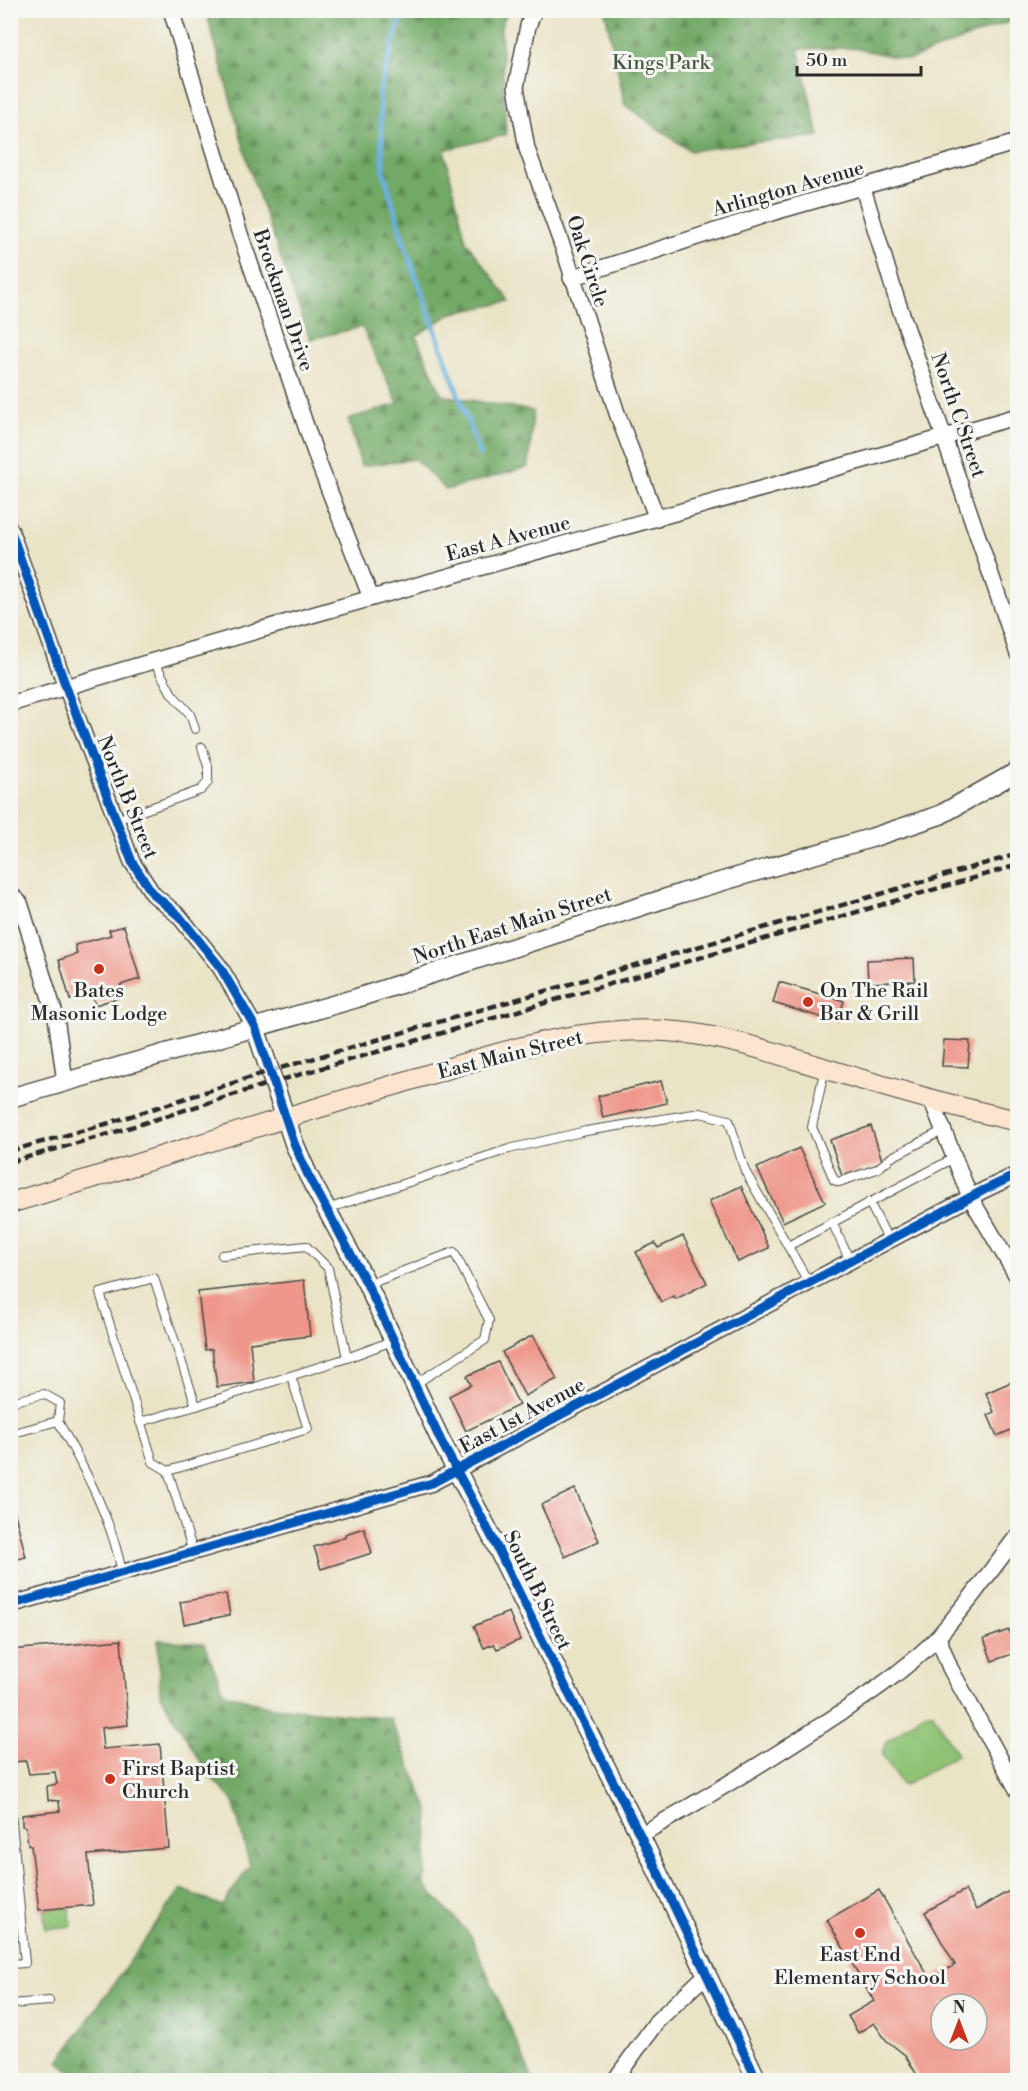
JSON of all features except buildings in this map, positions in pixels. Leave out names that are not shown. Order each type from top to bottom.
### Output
[{"type":"main road","name":"East Main Street","points":[[10,1203],[286,1117],[543,1041],[633,1030],[706,1036],[931,1099],[1017,1120]]},
{"type":"street","name":"Brockman Drive","points":[[171,10],[242,242],[318,464],[370,598]]},
{"type":"street","name":"Oak Circle","points":[[534,10],[528,26],[516,87],[527,149],[566,256],[571,278],[617,413],[657,519]]},
{"type":"street","name":"Arlington Avenue","points":[[571,278],[771,213],[1017,142]]},
{"type":"street","name":"North C Street","points":[[863,188],[895,294],[1017,654]]},
{"type":"street","name":"East A Avenue","points":[[10,704],[370,598],[1017,416]]},
{"type":"street","name":"North B Street","points":[[10,530],[132,862],[153,894],[179,916],[220,967],[255,1027],[286,1117]]},
{"type":"street","name":"North East Main Street","points":[[10,1098],[357,998],[682,893],[940,815],[1017,771]]},
{"type":"street","points":[[10,894],[21,903],[56,1017],[65,1082]]},
{"type":"street","points":[[931,1099],[970,1197],[1017,1278]]},
{"type":"street","name":"South B Street","points":[[286,1117],[299,1154],[367,1284],[457,1470],[640,1835],[757,2080]]},
{"type":"street","name":"East 1st Avenue","points":[[10,1605],[432,1483],[1017,1174]]},
{"type":"street","points":[[640,1835],[776,1755],[855,1704],[920,1655],[972,1596],[1017,1535]]},
{"type":"street","points":[[938,1637],[950,1668],[1017,1791]]},
{"type":"street","points":[[615,2080],[657,2021],[706,1975]]},
{"type":"lane","points":[[154,662],[172,694],[190,714],[195,729]]},
{"type":"lane","points":[[116,820],[201,790],[208,782],[208,766],[202,747]]},
{"type":"lane","points":[[825,1068],[812,1127],[834,1180],[839,1182],[877,1169],[892,1157],[944,1130]]},
{"type":"lane","points":[[327,1209],[509,1149],[586,1131],[700,1113],[729,1119],[745,1171],[809,1283]]},
{"type":"lane","points":[[788,1246],[954,1158]]},
{"type":"lane","points":[[869,1202],[889,1241]]},
{"type":"lane","points":[[832,1222],[850,1262]]},
{"type":"lane","points":[[222,1255],[306,1246],[328,1268],[347,1358]]},
{"type":"lane","points":[[367,1284],[454,1252],[489,1320],[485,1340],[415,1384]]},
{"type":"lane","points":[[194,1552],[168,1471],[153,1462],[100,1293],[154,1278],[196,1406]]},
{"type":"lane","points":[[140,1422],[347,1358],[394,1340]]},
{"type":"lane","points":[[168,1471],[308,1429],[291,1376]]},
{"type":"lane","points":[[10,1402],[44,1394],[60,1403],[58,1421],[98,1498],[117,1544],[123,1573]]},
{"type":"lane","points":[[10,1434],[58,1421]]},
{"type":"lane","points":[[10,1801],[25,1963],[10,1964]]},
{"type":"lane","points":[[10,2004],[50,2001]]},
{"type":"green space","points":[[206,11],[508,11],[501,26],[506,135],[444,150],[466,241],[511,302],[452,313],[416,336],[442,395],[533,411],[529,467],[446,490],[415,459],[361,466],[348,419],[398,404],[362,327],[310,339],[252,177]]},
{"type":"green space","name":"Kings Park","points":[[605,11],[1013,11],[1016,19],[909,60],[853,48],[798,49],[819,136],[690,151],[625,105]]},
{"type":"green space","points":[[158,1640],[204,1643],[224,1693],[272,1707],[390,1718],[429,1811],[425,1886],[471,1936],[533,2080],[78,2080],[59,2061],[181,1889],[222,1906],[250,1866],[233,1801],[209,1775],[160,1695]]},
{"type":"green space","points":[[924,1713],[933,1713],[957,1755],[903,1786],[882,1755],[886,1742]]},
{"type":"green space","points":[[69,1907],[72,1926],[45,1929],[44,1910]]},
{"type":"waterway","points":[[406,10],[396,32],[379,94],[384,173],[405,246],[480,455]]},
{"type":"railway","points":[[10,1151],[106,1124],[270,1071],[1018,854]]},
{"type":"railway","points":[[10,1162],[109,1134],[274,1082],[1018,865]]},
{"type":"cycle path","points":[[10,529],[132,862],[153,894],[179,916],[220,967],[255,1027],[294,1143],[308,1175],[367,1284],[441,1441],[493,1539],[640,1835],[757,2080]]},
{"type":"cycle path","points":[[10,1605],[432,1483],[1018,1174]]},
{"type":"place","name":"Bates Masonic Lodge","points":[[99,969]]},
{"type":"place","name":"On The Rail Bar & Grill","points":[[808,1002]]},
{"type":"place","name":"First Baptist Church","points":[[110,1779]]},
{"type":"place","name":"East End Elementary School","points":[[860,1933]]}]
